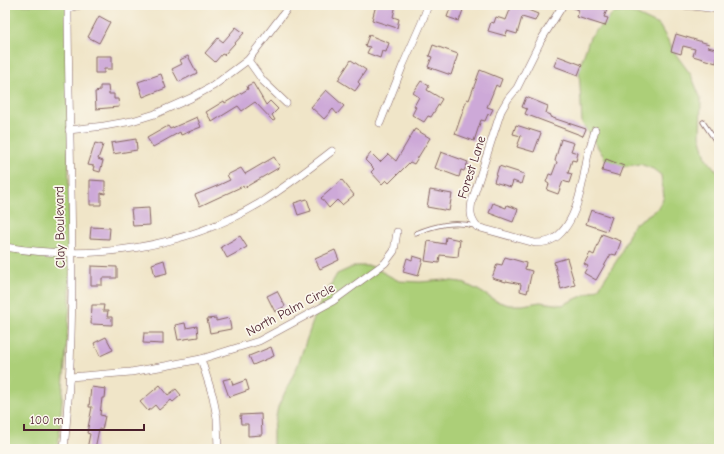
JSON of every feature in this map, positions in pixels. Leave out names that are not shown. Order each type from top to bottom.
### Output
[{"type":"street","points":[[68,6],[80,5]]},
{"type":"street","points":[[69,130],[132,121],[167,110],[213,86],[248,60],[290,5]]},
{"type":"street","points":[[380,123],[428,5]]},
{"type":"street","name":"Forest Lane","points":[[477,227],[470,216],[472,201],[501,112],[520,82],[541,40],[563,5]]},
{"type":"street","points":[[683,5],[718,8]]},
{"type":"street","name":"Clay Boulevard","points":[[64,449],[70,377],[72,252],[68,6]]},
{"type":"street","points":[[248,60],[263,81],[286,103]]},
{"type":"street","points":[[477,227],[535,243],[544,243],[557,236],[567,226],[580,195],[595,130]]},
{"type":"street","points":[[5,247],[36,252],[118,250],[145,246],[180,238],[215,225],[247,210],[281,190],[332,151]]},
{"type":"street","name":"North Palm Circle","points":[[70,377],[131,372],[201,359],[259,341],[333,301],[385,263],[394,251],[397,232]]},
{"type":"street","points":[[201,359],[213,398],[217,418],[218,449]]},
{"type":"lane","points":[[703,122],[719,146]]},
{"type":"lane","points":[[416,232],[448,223],[463,223],[477,227]]},
{"type":"green space","points":[[5,5],[67,5],[70,303],[58,449],[5,449]]},
{"type":"green space","points":[[631,12],[659,25],[677,56],[691,75],[701,99],[700,135],[706,158],[719,174],[719,449],[273,449],[273,431],[278,407],[297,367],[318,307],[337,274],[355,266],[371,266],[399,281],[420,282],[444,280],[461,282],[496,301],[509,305],[523,305],[540,302],[562,305],[598,289],[619,257],[633,225],[657,209],[664,197],[661,175],[653,169],[640,164],[621,167],[606,160],[582,123],[579,69],[590,37],[613,13]]},
{"type":"building","points":[[376,5],[396,5],[393,17],[399,19],[397,28],[372,20]]},
{"type":"building","points":[[512,5],[530,5],[528,10],[538,14],[535,21],[522,17],[517,34],[507,31],[506,36],[488,31],[491,22],[494,23],[496,17],[506,20]]},
{"type":"building","points":[[568,5],[593,5],[607,10],[604,17],[608,18],[605,26],[577,17],[579,10]]},
{"type":"building","points":[[451,6],[463,10],[459,21],[447,17]]},
{"type":"building","points":[[99,16],[110,22],[99,43],[88,37]]},
{"type":"building","points":[[236,27],[244,33],[224,55],[222,54],[215,62],[205,53],[218,38],[223,42]]},
{"type":"building","points":[[676,34],[709,44],[708,47],[719,50],[716,63],[693,56],[695,49],[683,46],[681,54],[671,51]]},
{"type":"building","points":[[369,35],[389,43],[386,52],[382,51],[380,58],[367,53],[370,47],[365,46]]},
{"type":"building","points":[[433,45],[458,54],[451,75],[428,67],[432,57],[429,56]]},
{"type":"building","points":[[95,56],[112,56],[112,69],[104,69],[104,73],[95,73]]},
{"type":"building","points":[[188,56],[197,73],[179,82],[172,69],[182,64],[180,60]]},
{"type":"building","points":[[558,56],[582,65],[578,75],[554,66]]},
{"type":"building","points":[[351,60],[366,70],[358,82],[360,84],[355,91],[338,80]]},
{"type":"building","points":[[480,70],[502,79],[499,87],[496,85],[487,107],[493,109],[490,115],[488,114],[485,121],[481,120],[474,141],[455,134],[467,99],[469,100]]},
{"type":"building","points":[[161,74],[166,88],[143,97],[138,82]]},
{"type":"building","points":[[421,81],[429,86],[427,90],[442,99],[431,117],[428,116],[424,122],[412,115],[416,107],[414,106],[419,97],[413,93]]},
{"type":"building","points":[[253,83],[266,105],[270,101],[278,109],[272,115],[275,120],[273,121],[255,102],[242,111],[238,106],[212,122],[206,112],[224,101],[225,103],[248,89],[247,86]]},
{"type":"building","points":[[100,86],[108,86],[109,94],[114,94],[114,99],[118,99],[119,107],[96,109],[95,92],[100,91]]},
{"type":"building","points":[[326,90],[344,106],[337,114],[333,109],[324,119],[311,107]]},
{"type":"building","points":[[526,97],[548,106],[546,113],[551,115],[550,117],[586,129],[583,136],[525,114],[527,109],[522,107]]},
{"type":"building","points":[[197,117],[201,127],[181,135],[180,132],[153,147],[147,138],[168,126],[170,129]]},
{"type":"building","points":[[516,125],[541,133],[534,152],[517,147],[521,136],[513,134]]},
{"type":"building","points":[[415,129],[430,138],[414,164],[410,162],[389,183],[386,180],[382,184],[371,172],[374,169],[365,160],[371,153],[380,162],[388,154],[396,161]]},
{"type":"building","points":[[136,139],[137,150],[113,154],[111,143]]},
{"type":"building","points":[[561,139],[574,143],[571,151],[578,153],[576,161],[572,160],[568,173],[572,174],[569,183],[563,181],[558,194],[547,190],[549,184],[546,182],[549,174],[552,175],[557,162],[555,161]]},
{"type":"building","points":[[95,143],[103,145],[98,159],[103,161],[100,172],[93,170],[94,166],[88,165]]},
{"type":"building","points":[[441,152],[468,162],[464,171],[461,170],[459,177],[435,168]]},
{"type":"building","points":[[274,157],[280,167],[244,188],[243,186],[200,206],[195,195],[230,180],[227,175],[241,168],[245,174]]},
{"type":"building","points":[[606,159],[624,166],[620,176],[602,171]]},
{"type":"building","points":[[499,166],[524,174],[521,184],[513,181],[511,187],[494,182]]},
{"type":"building","points":[[90,180],[105,181],[105,194],[101,193],[101,205],[90,205]]},
{"type":"building","points":[[342,180],[354,195],[342,205],[337,200],[329,208],[321,198]]},
{"type":"building","points":[[430,190],[452,194],[449,211],[427,207]]},
{"type":"building","points":[[307,199],[311,211],[298,215],[294,203]]},
{"type":"building","points":[[493,203],[506,208],[507,205],[518,209],[513,222],[489,213]]},
{"type":"building","points":[[149,208],[150,225],[133,226],[131,209]]},
{"type":"building","points":[[591,210],[612,217],[607,231],[586,224]]},
{"type":"building","points":[[91,227],[110,228],[109,239],[90,238]]},
{"type":"building","points":[[602,234],[621,241],[616,255],[611,254],[596,280],[584,273],[588,266],[584,264],[590,253],[594,255]]},
{"type":"building","points":[[240,236],[247,247],[227,258],[221,247]]},
{"type":"building","points":[[446,237],[460,240],[458,257],[440,255],[439,263],[425,261],[428,241],[445,244]]},
{"type":"building","points":[[335,250],[339,260],[320,269],[315,259]]},
{"type":"building","points":[[413,256],[423,259],[418,276],[403,272],[407,258],[412,260]]},
{"type":"building","points":[[505,257],[526,263],[525,269],[532,271],[527,293],[520,291],[521,284],[492,278],[497,264],[502,265]]},
{"type":"building","points":[[567,258],[575,285],[561,289],[554,262]]},
{"type":"building","points":[[164,260],[167,273],[155,276],[152,264]]},
{"type":"building","points":[[91,266],[117,267],[117,278],[102,278],[102,285],[91,285]]},
{"type":"building","points":[[277,291],[285,306],[275,312],[267,296]]},
{"type":"building","points":[[92,305],[104,305],[103,311],[108,311],[107,317],[112,317],[112,325],[91,324]]},
{"type":"building","points":[[216,318],[216,321],[229,318],[231,329],[210,333],[207,319]]},
{"type":"building","points":[[185,323],[186,328],[197,326],[198,337],[178,340],[175,325]]},
{"type":"building","points":[[144,333],[163,333],[163,344],[143,343]]},
{"type":"building","points":[[106,337],[113,350],[100,356],[94,343]]},
{"type":"building","points":[[271,347],[274,356],[253,365],[249,356]]},
{"type":"building","points":[[231,378],[233,385],[246,380],[249,390],[229,397],[223,380]]},
{"type":"building","points":[[160,385],[168,395],[176,389],[181,395],[173,402],[171,400],[159,410],[155,405],[148,411],[140,402]]},
{"type":"building","points":[[91,387],[106,389],[105,398],[102,398],[100,415],[105,416],[102,430],[99,429],[95,449],[87,449],[90,434],[87,433],[92,407],[89,407]]},
{"type":"building","points":[[261,414],[262,435],[248,436],[248,424],[241,424],[240,415]]}]
